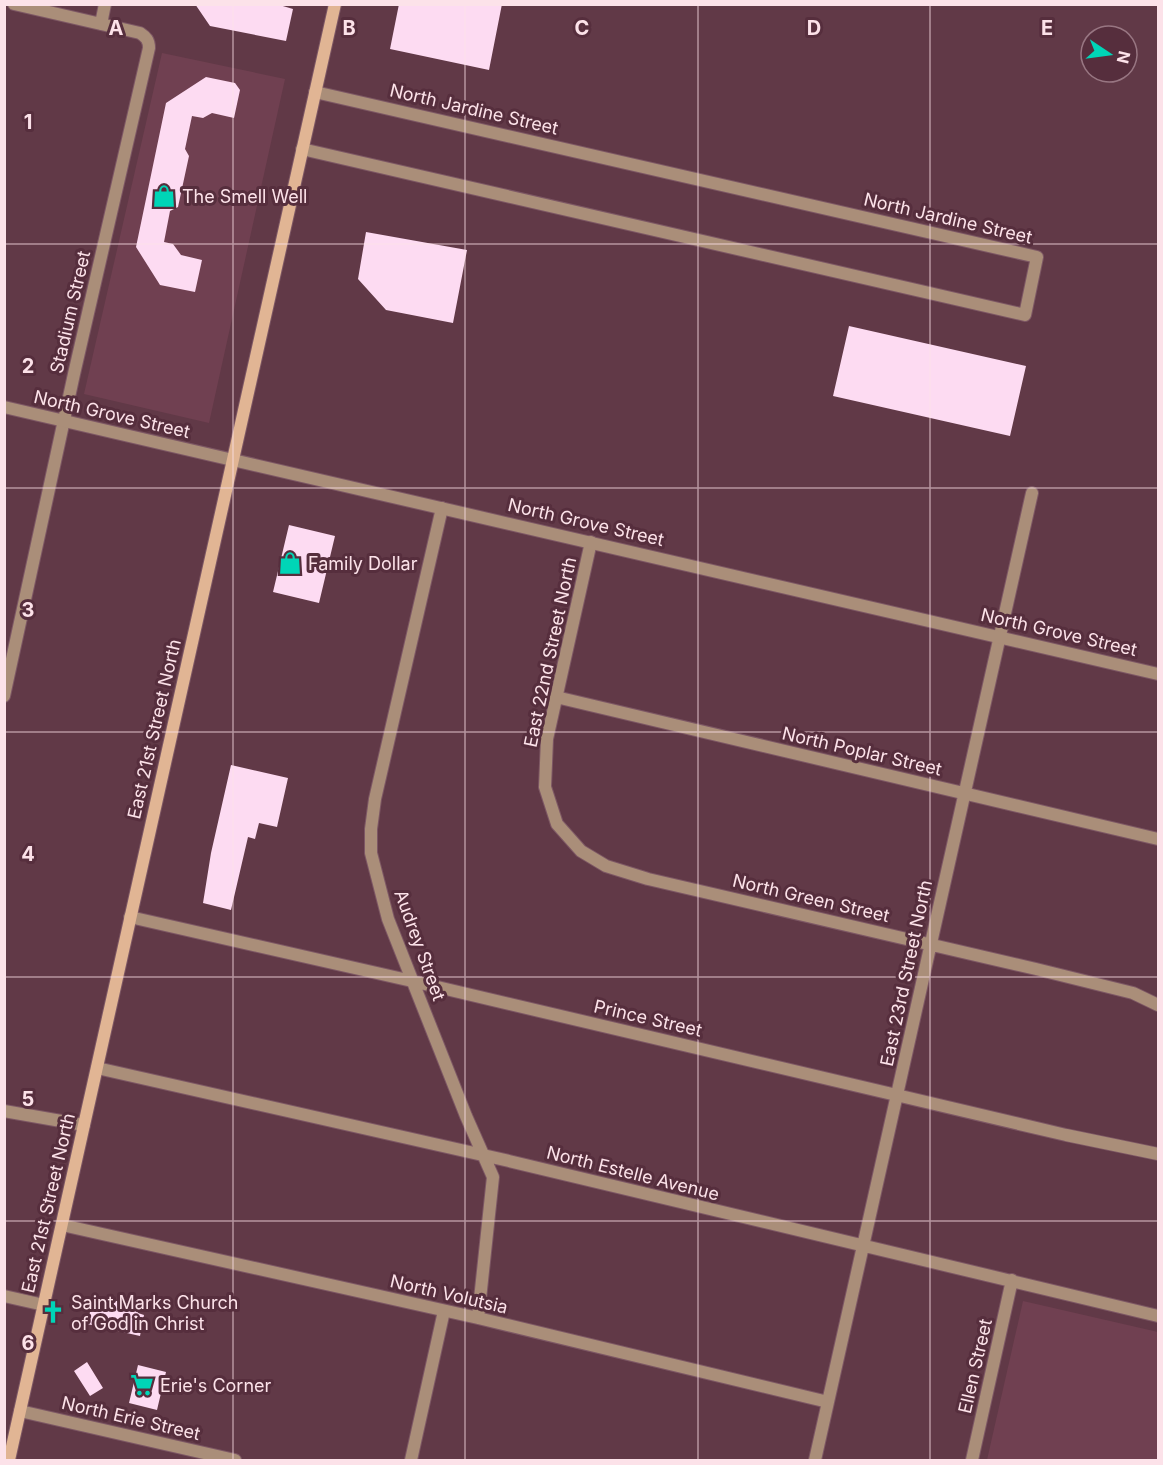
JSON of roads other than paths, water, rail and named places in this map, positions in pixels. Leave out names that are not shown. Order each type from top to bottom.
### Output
[{"type":"main road","name":"East 21st Street North","points":[[9,1461],[335,4]]},
{"type":"street","points":[[14,4],[101,24],[105,4]]},
{"type":"street","name":"Stadium Street","points":[[4,696],[149,48],[149,41],[140,33],[101,24]]},
{"type":"street","name":"North Jardine Street","points":[[302,149],[1025,315],[1037,256],[315,92]]},
{"type":"street","name":"North Grove Street","points":[[4,407],[1158,674]]},
{"type":"street","name":"East 23rd Street North","points":[[815,1461],[1032,493]]},
{"type":"street","name":"Audrey Street","points":[[442,508],[384,757],[371,828],[371,853],[388,919],[493,1177],[478,1318]]},
{"type":"street","name":"East 22nd Street North","points":[[568,836],[557,824],[545,787],[547,739],[591,542]]},
{"type":"street","name":"North Poplar Street","points":[[556,697],[1158,839]]},
{"type":"street","name":"North Green Street","points":[[568,836],[581,851],[606,866],[648,879],[1133,993],[1158,1005]]},
{"type":"street","name":"Prince Street","points":[[130,917],[1066,1135],[1158,1154]]},
{"type":"street","name":"North Estelle Avenue","points":[[97,1068],[484,1156],[1158,1316]]},
{"type":"street","points":[[4,1111],[84,1125]]},
{"type":"street","name":"North Volutsia","points":[[62,1225],[478,1318],[828,1402]]},
{"type":"street","name":"Ellen Street","points":[[972,1461],[1012,1280]]},
{"type":"street","points":[[4,1296],[44,1305]]},
{"type":"street","points":[[411,1461],[444,1311]]},
{"type":"street","name":"North Erie Street","points":[[20,1411],[235,1461]]},
{"type":"place","name":"The Smell Well","points":[[164,196]]},
{"type":"place","name":"Family Dollar","points":[[290,563]]},
{"type":"place","name":"Saint Marks Church of God in Christ","points":[[53,1312]]},
{"type":"place","name":"Erie's Corner","points":[[142,1385]]}]
